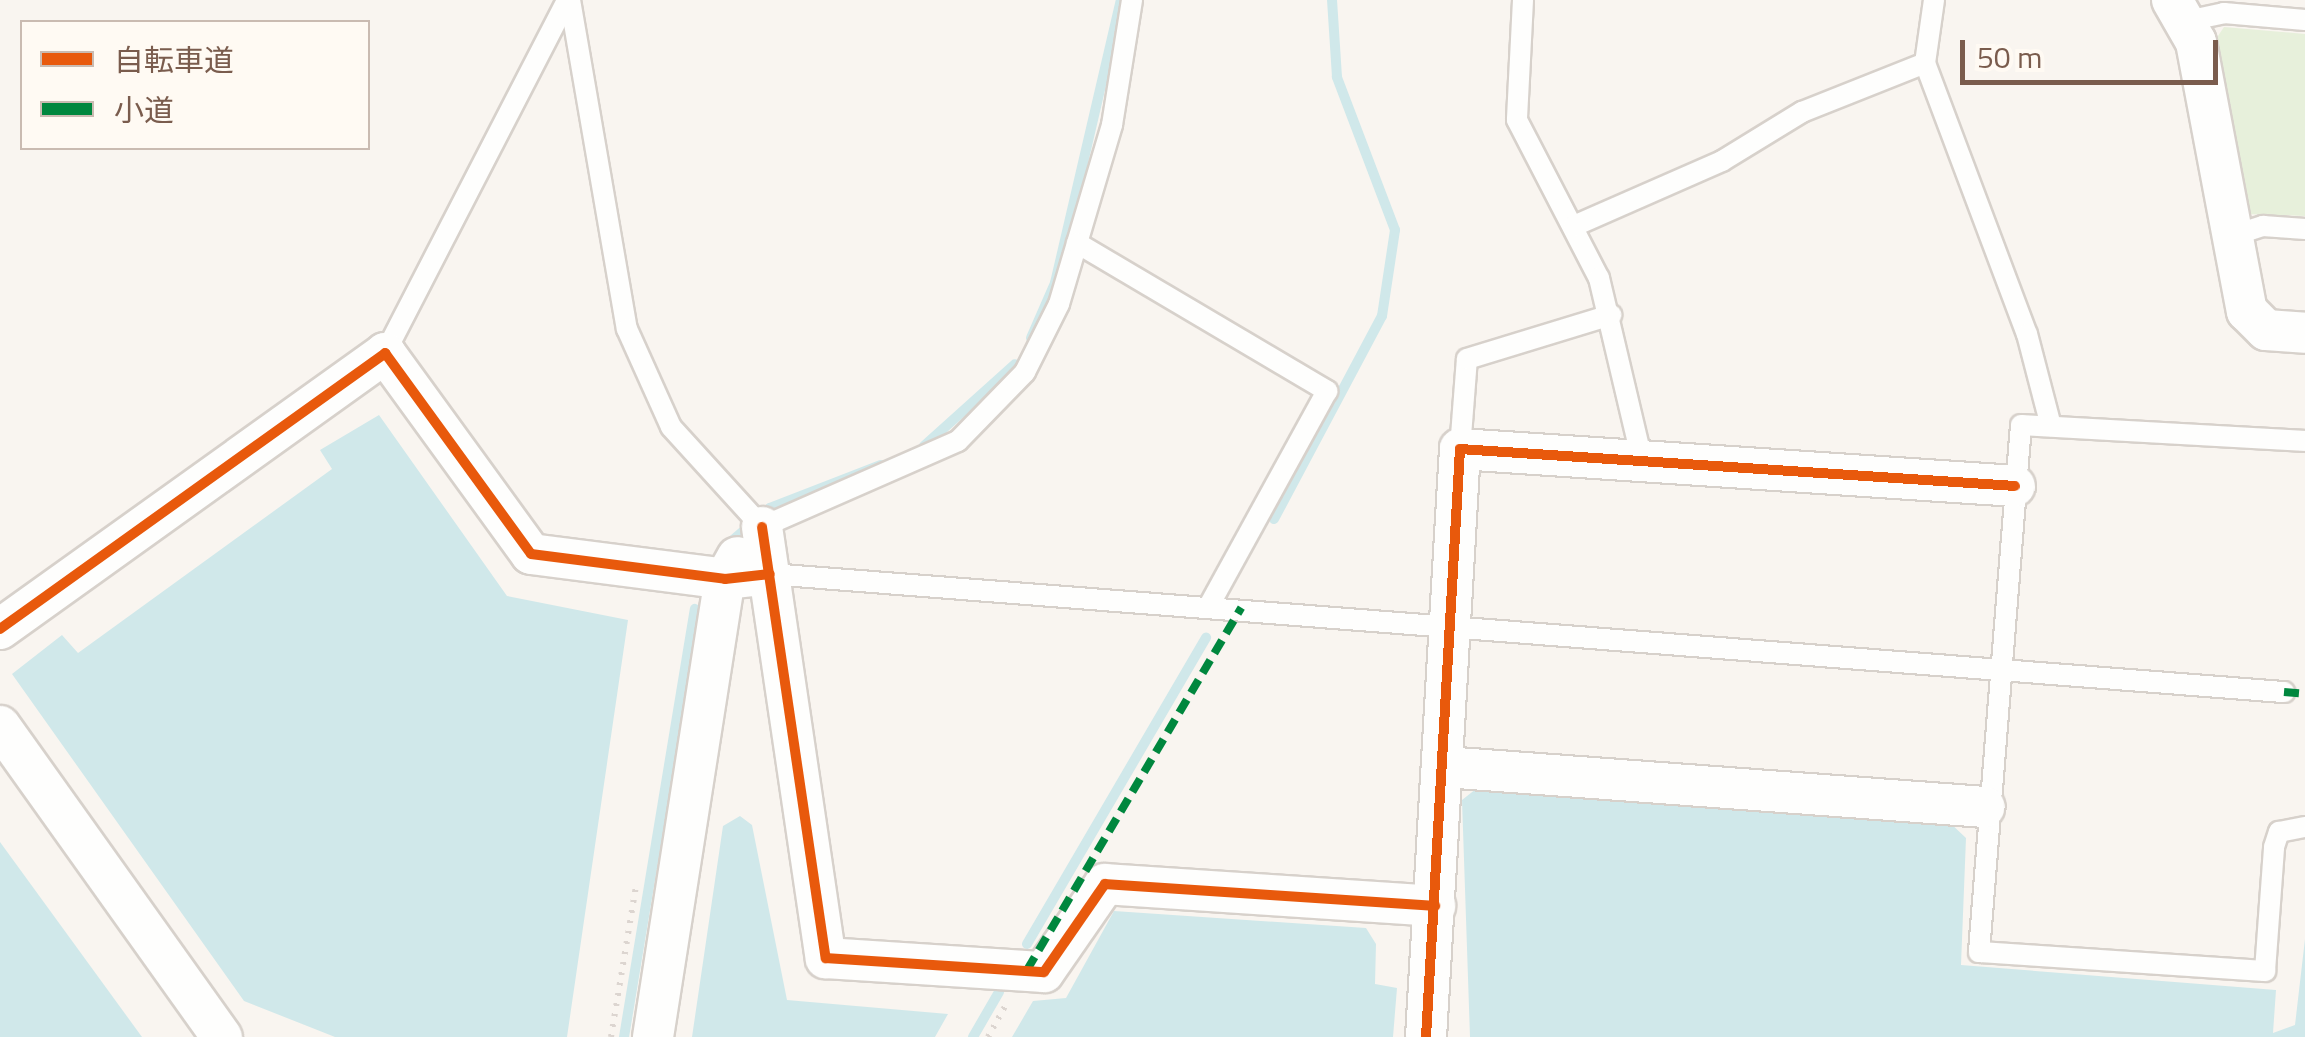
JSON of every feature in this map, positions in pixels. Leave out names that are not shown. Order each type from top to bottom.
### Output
[{"type":"street","points":[[2180,10],[2246,312],[2266,330],[2305,333]]},
{"type":"street","points":[[0,629],[385,352],[531,554],[725,579],[770,574]]},
{"type":"street","points":[[1426,1037],[1460,449],[2014,486]]},
{"type":"street","points":[[762,527],[826,958],[1044,972],[1106,884],[1435,906]]},
{"type":"street","points":[[653,1037],[725,579],[762,527]]},
{"type":"street","points":[[0,726],[222,1037]]},
{"type":"street","points":[[1444,767],[1985,807]]},
{"type":"lane","points":[[385,352],[568,0]]},
{"type":"lane","points":[[568,0],[628,329],[671,427],[762,527],[933,454],[980,423],[1041,347],[1112,125],[1132,0]]},
{"type":"lane","points":[[1523,0],[1517,120],[1574,226],[1610,315],[1642,460]]},
{"type":"lane","points":[[1934,0],[1926,63],[2026,334],[2051,426]]},
{"type":"lane","points":[[2180,10],[2305,20]]},
{"type":"lane","points":[[1574,226],[1722,161],[1802,112],[1926,63]]},
{"type":"lane","points":[[2232,236],[2263,226],[2305,229]]},
{"type":"lane","points":[[1077,243],[1327,392],[1209,606]]},
{"type":"lane","points":[[1460,449],[1467,359],[1610,315]]},
{"type":"lane","points":[[2305,442],[2021,424],[1985,807],[1978,952],[2265,971],[2274,847],[2280,832],[2305,828]]},
{"type":"lane","points":[[770,574],[1451,622],[2284,692]]},
{"type":"green space","points":[[2224,27],[2305,34],[2305,216],[2245,214],[2214,42]]},
{"type":"water","points":[[379,415],[507,596],[628,620],[567,1037],[335,1037],[244,1001],[12,674],[62,635],[78,653],[332,469],[320,450]]},
{"type":"water","points":[[1481,785],[1948,821],[1966,838],[1961,965],[2276,990],[2273,1033],[2295,1025],[2305,939],[2305,1037],[1470,1037],[1462,800]]},
{"type":"water","points":[[740,816],[752,825],[787,1000],[948,1014],[935,1037],[692,1037],[723,826]]},
{"type":"water","points":[[0,842],[142,1037],[0,1037]]},
{"type":"water","points":[[1114,911],[1366,928],[1376,944],[1375,984],[1397,988],[1393,1037],[1012,1037],[1033,1001],[1066,998]]},
{"type":"waterway","points":[[1031,338],[1055,283],[1121,0]]},
{"type":"waterway","points":[[1274,519],[1382,316],[1395,230],[1337,77],[1332,0]]},
{"type":"waterway","points":[[924,446],[1015,364]]},
{"type":"waterway","points":[[726,546],[770,508],[881,465]]},
{"type":"waterway","points":[[624,1037],[695,609]]},
{"type":"waterway","points":[[1027,944],[1206,638]]},
{"type":"waterway","points":[[973,1037],[999,992]]},
{"type":"marked path","points":[[1027,970],[1241,608]]},
{"type":"marked path","points":[[2284,692],[2305,694]]},
{"type":"cycle path","points":[[0,629],[385,353],[531,554],[725,579],[770,574]]},
{"type":"cycle path","points":[[1426,1037],[1460,449],[2015,486]]},
{"type":"cycle path","points":[[762,527],[826,958],[1044,972],[1105,884],[1435,906]]}]
